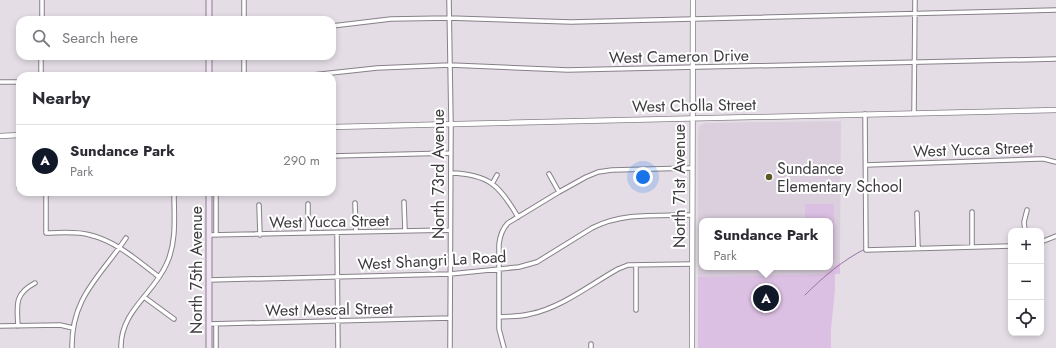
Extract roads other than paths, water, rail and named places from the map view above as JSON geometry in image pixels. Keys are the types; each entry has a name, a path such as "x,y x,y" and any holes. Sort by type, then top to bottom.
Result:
{"main road":[{"path":"209,0 209,16"},
{"path":"209,60 209,72"},
{"name":"North 75th Avenue","path":"209,196 209,348"}],"street":[{"path":"42,0 42,16"},
{"path":"244,0 244,16"},
{"name":"North 73rd Avenue","path":"449,0 451,124 450,348"},
{"name":"North 71st Avenue","path":"692,348 691,216 693,0"},
{"path":"914,113 915,0"},
{"path":"336,26 392,19 449,18 571,22 1056,10"},
{"name":"West Cameron Drive","path":"336,72 377,68 450,65 568,70 1056,59"},
{"path":"41,60 41,72"},
{"path":"244,60 244,72"},
{"path":"0,82 16,82"},
{"name":"West Cholla Street","path":"336,127 692,117 1056,110"},
{"path":"866,114 866,250 1008,246"},
{"path":"0,136 16,135"},
{"path":"336,156 451,153"},
{"name":"West Yucca Street","path":"866,164 1038,160 1056,162"},
{"path":"504,348 499,329 499,244 501,234 505,227 518,217 559,192 598,172 612,170 692,168"},
{"path":"451,173 473,175 492,184 508,199 518,217"},
{"path":"549,174 559,192"},
{"path":"492,184 497,175"},
{"path":"46,196 46,234 89,234 120,248 159,277"},
{"path":"121,348 120,340 131,312 159,277 172,250 174,196"},
{"name":"North 75th Avenue","path":"216,196 216,235"},
{"path":"404,202 405,231"},
{"path":"355,203 356,232"},
{"path":"308,204 308,233"},
{"path":"259,205 260,235"},
{"path":"1025,228 1024,222 1027,210"},
{"path":"972,212 972,247"},
{"path":"917,213 918,248"},
{"name":"West Shangri La Road","path":"209,280 450,274 499,270 531,264 592,228 613,219 631,216 691,216"},
{"name":"West Yucca Street","path":"209,235 450,230"},
{"path":"337,233 338,348"},
{"path":"1044,241 1056,236"},
{"path":"72,348 73,328 78,309 87,291 126,238"},
{"path":"499,317 524,316 544,310 560,303 618,269 628,265 692,264"},
{"path":"636,265 636,310"},
{"path":"18,326 17,307 20,296 24,290 35,284"},
{"path":"144,297 174,319"},
{"name":"West Mescal Street","path":"209,324 450,318"},
{"name":"North 75th Avenue","path":"216,324 216,348"},
{"path":"0,326 60,325 73,328"}],"waterway":[{"path":"833,270 849,258 865,249"},
{"path":"805,295 833,270"}],"place":[{"name":"Sundance Elementary School","path":"769,177"},
{"name":"Sundance Park","path":"766,298"}]}
